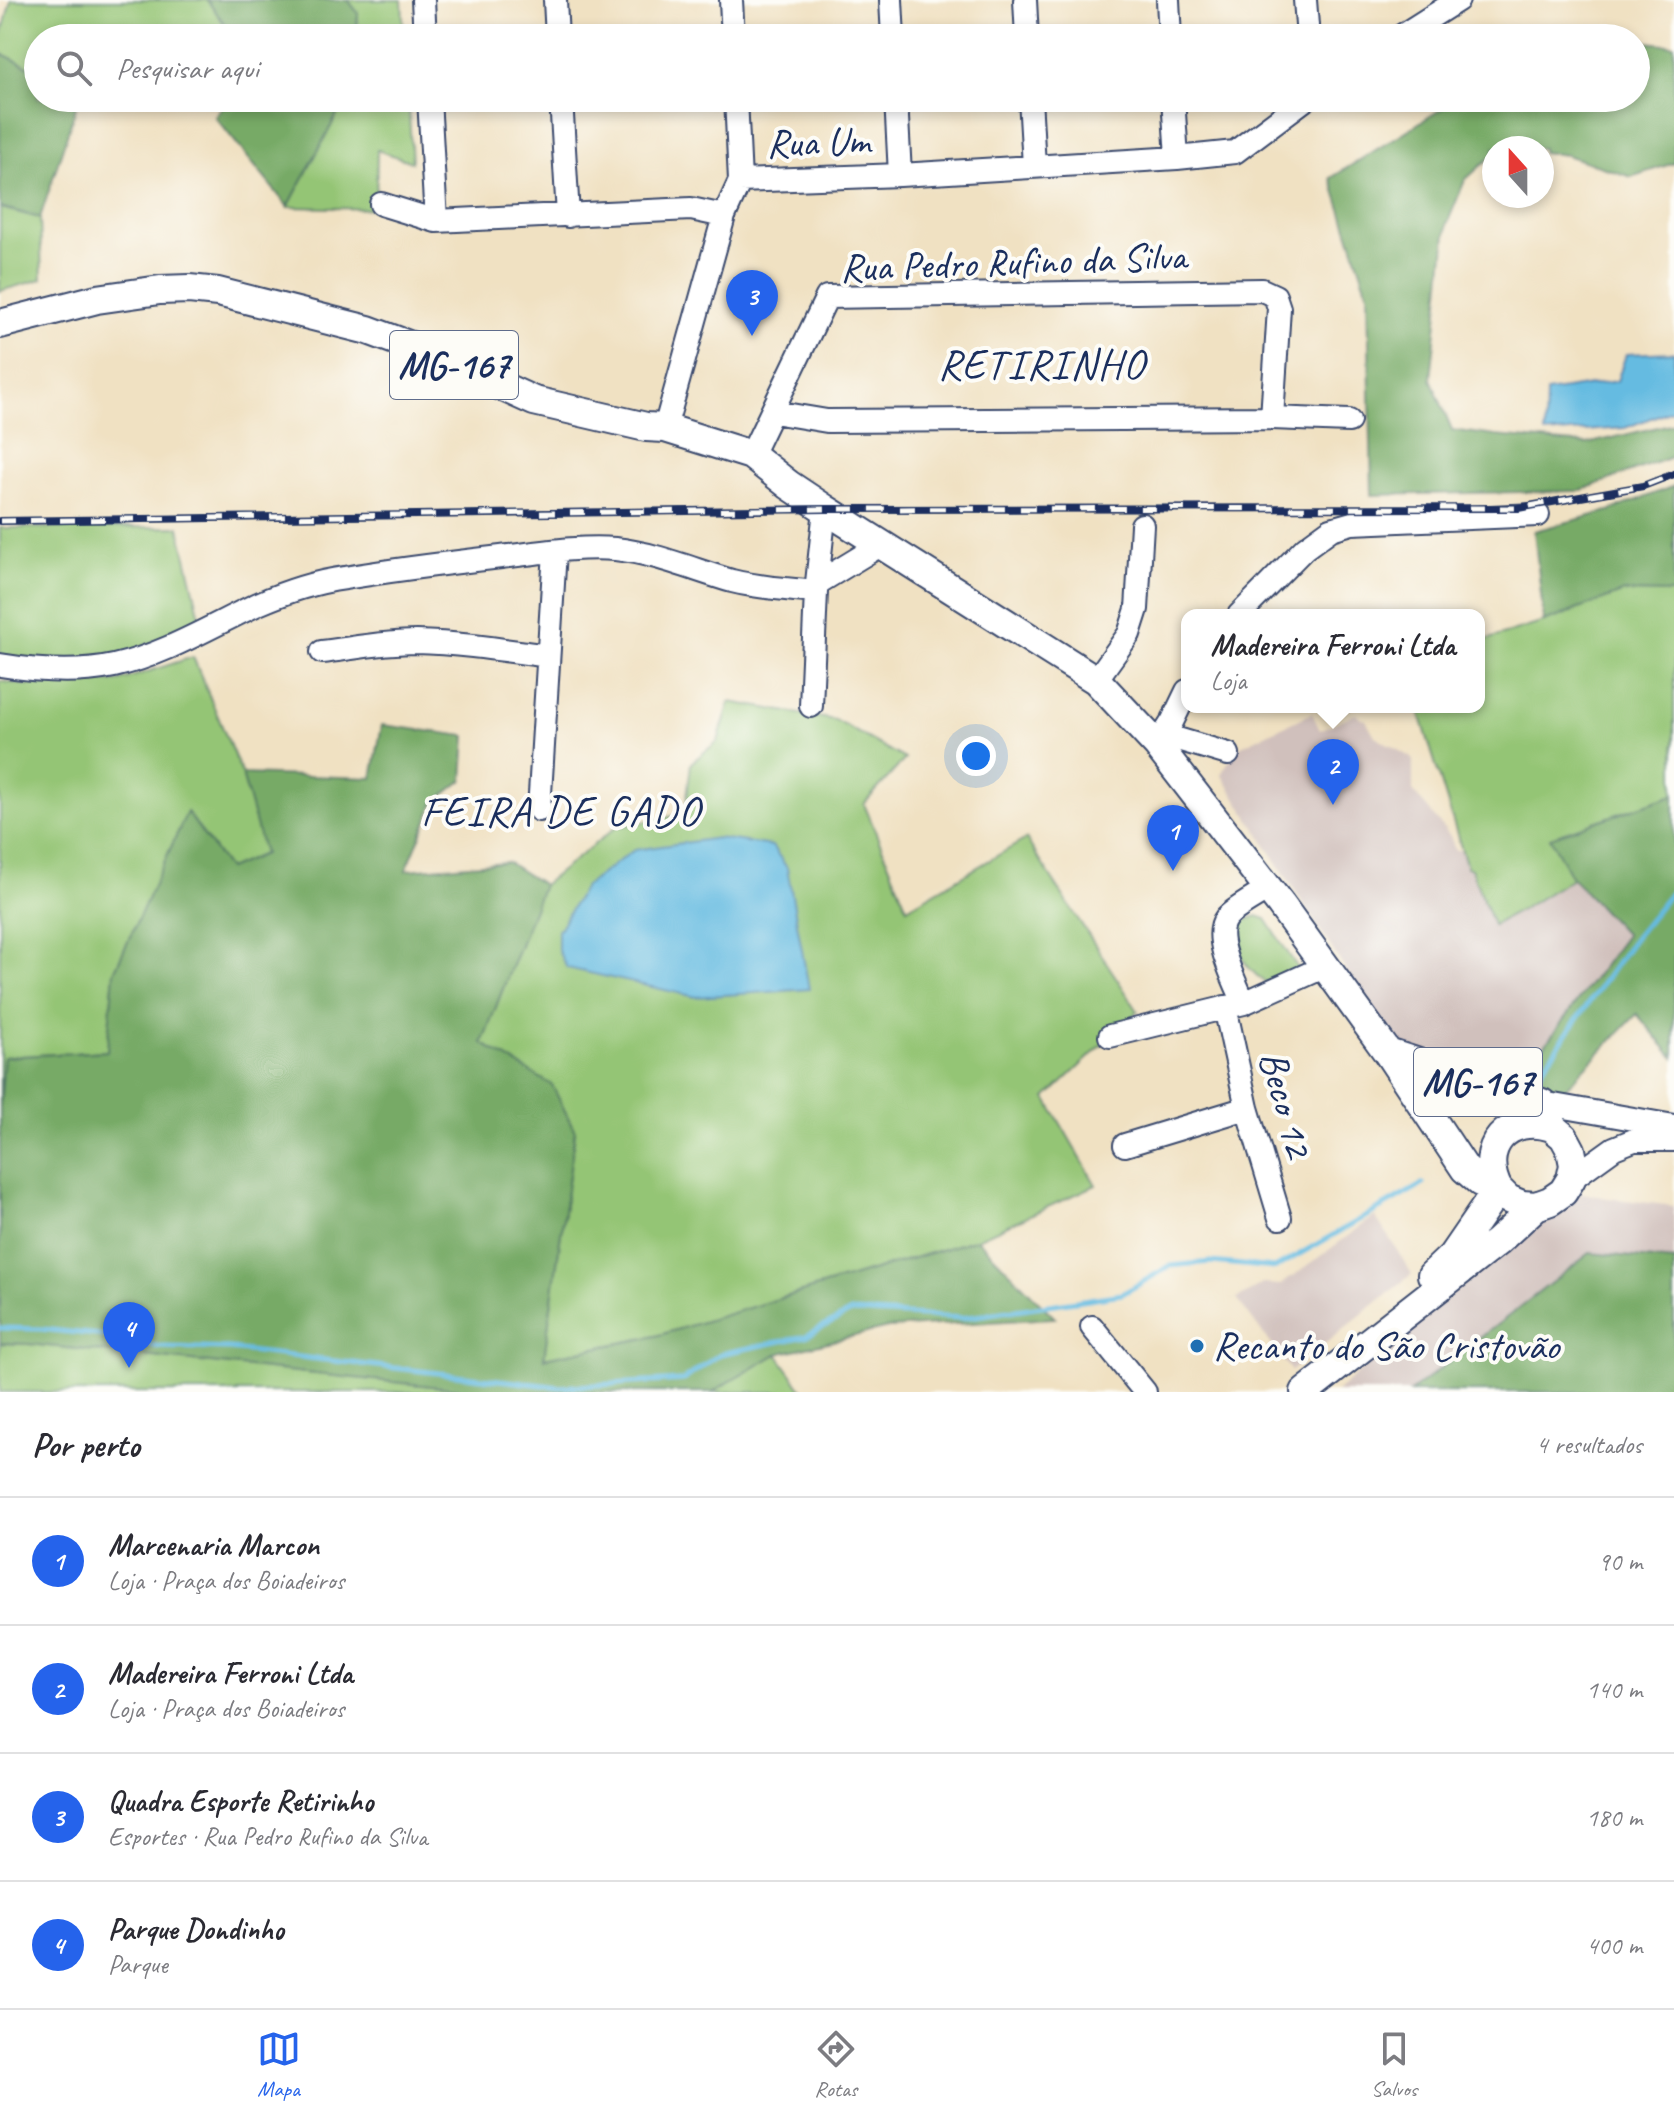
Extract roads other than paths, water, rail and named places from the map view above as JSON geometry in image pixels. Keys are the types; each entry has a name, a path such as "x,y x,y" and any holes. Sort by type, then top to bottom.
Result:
{"main road":[{"name":"MG-167","path":"0,324 97,299 160,290 218,292 368,330 419,349 534,401 646,427 665,428 751,455 825,509 1096,680 1161,740 1388,1053 1465,1169 1474,1225"},
{"name":"MG-167","path":"1388,1053 1547,1115 1571,1150 1574,1165 1571,1179"},
{"name":"MG-167","path":"1498,1189 1490,1162 1493,1148 1511,1128 1525,1123 1539,1123 1547,1115"},
{"path":"1465,1169 1480,1182 1498,1189 1508,1199 1522,1205 1536,1206"},
{"path":"1305,1392 1497,1242 1536,1206 1563,1192 1571,1179"},
{"path":"1346,1360 1452,1256 1498,1189"}],"street":[{"path":"423,0 424,24"},
{"path":"555,0 556,24"},
{"path":"731,0 732,24"},
{"path":"891,0 892,24"},
{"path":"1025,0 1026,24"},
{"path":"1168,0 1169,24"},
{"path":"1305,0 1307,24"},
{"path":"1418,24 1448,3"},
{"path":"430,112 436,221"},
{"path":"562,112 568,216"},
{"path":"665,428 724,216 740,181 737,112"},
{"path":"897,112 900,175"},
{"path":"1031,112 1034,166"},
{"path":"1174,112 1177,158"},
{"name":"Rua Um","path":"740,181 900,175 1235,152 1288,112"},
{"path":"381,204 436,221 691,209 724,216"},
{"name":"Rua Pedro Rufino da Silva","path":"751,455 827,297 1262,290 1275,296 1279,308 1272,418"},
{"path":"773,412 827,421 1272,418 1349,421"},
{"path":"811,706 817,587 825,509"},
{"path":"1246,609 1305,548 1331,529 1352,523 1538,515"},
{"path":"1096,680 1129,634 1137,609 1142,525"},
{"path":"0,665 68,671 113,666 152,654 260,603 320,582 436,565 555,551 615,549 762,587 817,587 882,544"},
{"path":"539,810 555,551"},
{"path":"322,652 414,642 548,656"},
{"path":"1181,702 1161,740 1228,754"},
{"name":"Beco 12","path":"1268,889 1226,918 1221,929 1221,944 1234,1005 1247,1108 1280,1218"},
{"path":"1110,1036 1234,1005 1326,966"},
{"path":"1125,1145 1247,1108"},
{"name":"MG-167","path":"1547,1115 1562,1120 1586,1111 1674,1126"},
{"path":"1571,1179 1614,1148 1634,1140 1674,1140"},
{"path":"1092,1327 1145,1392"}],"water":[{"path":"1674,352 1674,409 1625,428 1545,434 1546,392 1617,381 1626,354"},
{"path":"718,838 772,846 787,868 809,989 696,997 567,968 558,951 558,931 584,887 634,850"}],"waterway":[{"path":"1535,1079 1632,941 1674,889"},
{"path":"0,1328 41,1329 107,1336 159,1347 230,1349 560,1387 683,1380 720,1354 806,1336 851,1312 962,1318 1122,1294 1170,1266 1211,1262 1275,1268 1423,1184"}],"railway":[{"path":"0,521 825,509 1518,508 1643,486 1674,474"}],"place":[{"name":"Quadra Esporte Retirinho","path":"752,336"},
{"name":"Madereira Ferroni Ltda","path":"1333,805"},
{"name":"Marcenaria Marcon","path":"1173,871"},
{"name":"Recanto do São Cristovão","path":"1197,1346"},
{"name":"Parque Dondinho","path":"129,1368"}],"district":[{"name":"RETIRINHO","path":"1042,364"},
{"name":"FEIRA DE GADO","path":"561,811"}]}
